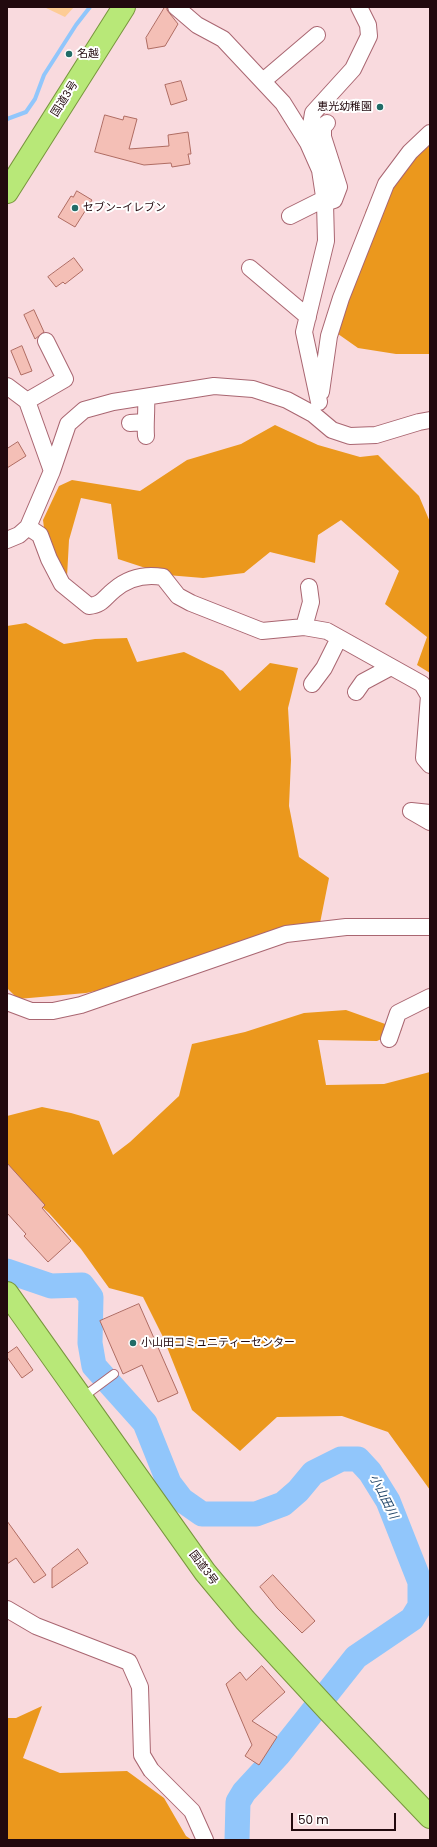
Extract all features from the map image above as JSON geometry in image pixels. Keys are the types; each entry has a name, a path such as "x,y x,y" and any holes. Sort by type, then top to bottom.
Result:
{"highway":[{"name":"国道3号","path":"7,192 124,7"},
{"name":"国道3号","path":"7,1293 205,1572 245,1620 328,1710 430,1816"}],"street":[{"path":"176,7 197,25 223,39 283,103 308,143 320,170 324,201 326,241 304,332 316,408 332,430 350,436 376,435 430,420"},
{"path":"308,143 312,113 353,69 369,36 368,25 359,7"},
{"path":"263,81 317,35"},
{"path":"290,216 324,201 334,200 339,187 323,137 322,127 327,123"},
{"path":"316,408 329,336 341,298 372,216 386,184 410,152 430,135"},
{"path":"250,268 308,317"},
{"path":"27,401 65,379 46,341"},
{"path":"7,386 27,401 52,471"},
{"path":"7,540 19,535 28,527 52,471 68,424 84,410 113,402 214,386 253,389 316,408"},
{"path":"140,427 148,412 146,397"},
{"path":"28,527 40,535 49,560 62,584 89,606 98,605 114,589 131,580 149,575 163,577 178,596 191,603 262,631 304,627 327,631 422,684 429,696 424,758 430,765"},
{"path":"304,627 311,602 309,587"},
{"path":"312,684 324,668 339,638"},
{"path":"356,692 363,682 391,667"},
{"path":"430,813 411,812 430,822"},
{"path":"7,1002 31,1011 53,1011 81,1004 286,934 346,928 430,927"},
{"path":"389,1039 398,1013 430,997"},
{"path":"7,1609 36,1626 129,1662 140,1687 142,1755 151,1770 192,1811 205,1840"}],"lane":[{"path":"81,1399 114,1374"}],"shaded area":[{"path":"44,7 74,7 65,17"},
{"path":"430,143 430,354 396,354 358,348 331,329 336,287 355,261 366,210 393,170"},
{"path":"275,425 318,445 360,457 378,455 419,496 430,522 430,673 417,665 427,637 385,604 399,571 341,520 318,535 315,563 270,552 244,573 203,578 167,575 118,559 111,504 81,498 69,540 67,577 46,544 43,520 59,486 72,480 140,491 187,460 241,444"},
{"path":"26,623 64,644 95,639 127,638 137,662 184,652 223,671 240,691 270,663 298,668 288,708 291,760 289,806 299,857 329,878 318,933 133,983 86,993 18,999 7,988 7,626"},
{"path":"346,1010 402,1030 377,1041 318,1040 326,1085 384,1084 430,1072 430,1490 388,1432 342,1416 277,1417 240,1451 192,1410 163,1337 143,1297 109,1288 81,1249 49,1213 7,1176 7,1116 42,1107 99,1121 113,1155 130,1142 179,1096 192,1044 245,1032 304,1013"},
{"path":"42,1706 23,1758 60,1773 127,1771 164,1798 186,1836 192,1840 7,1840 7,1718 16,1718"}],"building":[{"path":"165,7 167,7 167,10 178,24 165,46 148,49 146,38"},
{"path":"181,81 187,100 171,105 165,85"},
{"path":"105,115 123,120 124,116 137,119 129,149 169,146 168,135 188,132 191,154 188,154 190,164 172,167 171,163 144,165 95,152"},
{"name":"セブン-イレブン","path":"77,191 92,200 75,227 58,217 71,196 73,197"},
{"path":"74,258 83,270 65,284 63,282 56,287 48,277"},
{"path":"34,310 44,332 35,339 24,315"},
{"path":"22,346 32,371 21,375 11,351"},
{"path":"18,442 26,456 7,468 7,449"},
{"path":"7,1163 45,1205 42,1208 71,1241 48,1262 24,1236 26,1234 7,1213"},
{"name":"小山田コミュニティーセンター","path":"139,1304 178,1393 158,1402 142,1365 123,1374 100,1321"},
{"path":"17,1347 33,1370 22,1378 7,1357 7,1354"},
{"path":"7,1521 46,1575 34,1583 16,1558 7,1564"},
{"path":"78,1549 88,1563 52,1588 52,1569"},
{"path":"273,1575 315,1621 302,1633 277,1608 260,1587"},
{"path":"262,1666 285,1692 252,1721 277,1737 259,1765 245,1756 252,1745 226,1684 240,1672 246,1680"}],"waterway":[{"path":"7,119 26,112 35,99 44,75 76,25 90,7"},
{"name":"小山田川","path":"7,1271 51,1286 82,1285 91,1297 90,1343 94,1366 145,1423 169,1483 182,1500 202,1514 256,1514 283,1504 298,1491 313,1473 341,1459 358,1459 370,1472 388,1501 420,1582 420,1606 412,1619 356,1657 279,1754 244,1792 238,1802 237,1840"}],"place":[{"name":"名越","path":"69,54"},
{"name":"恵光幼稚園","path":"380,107"},
{"name":"セブン-イレブン","path":"75,208"},
{"name":"小山田コミュニティーセンター","path":"133,1343"}]}
